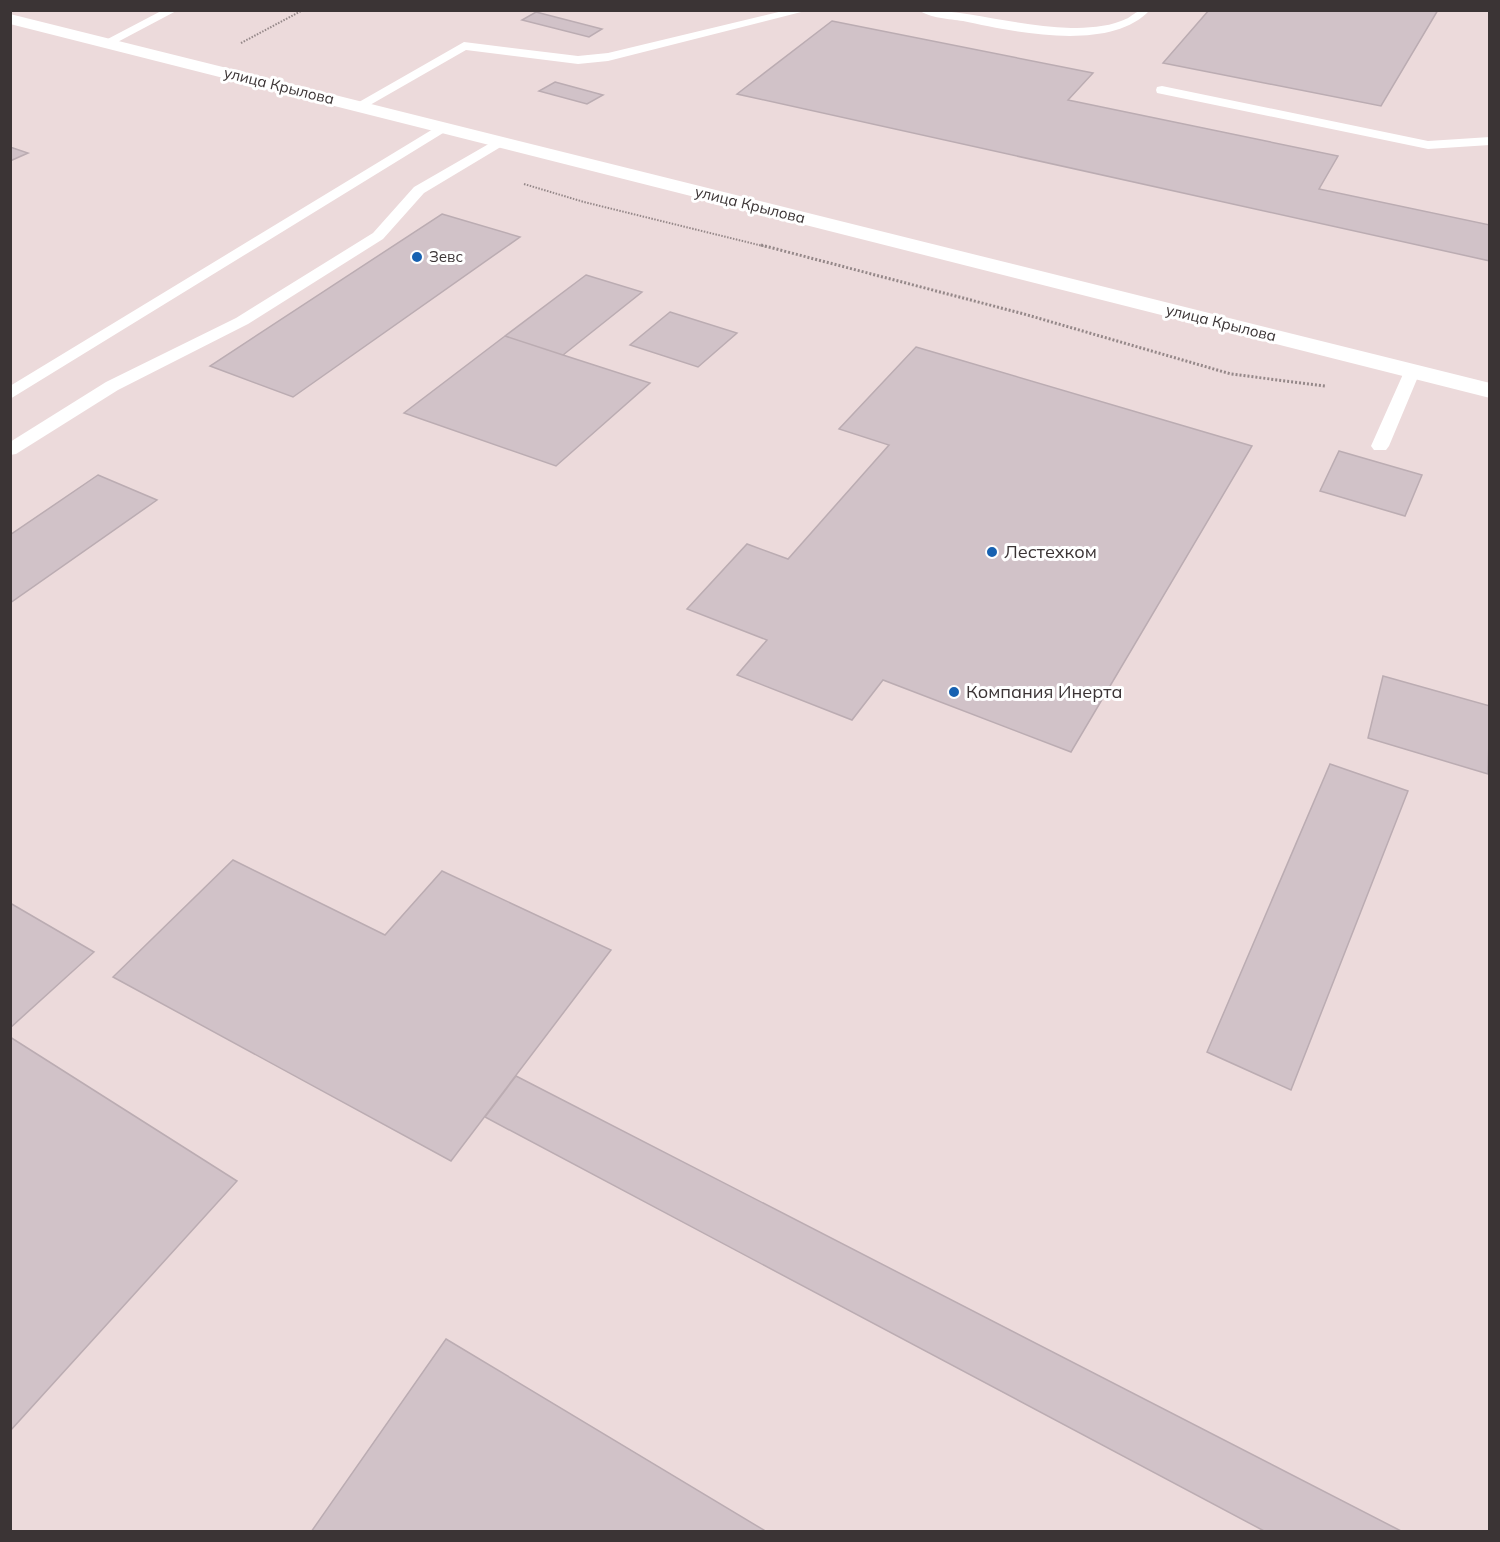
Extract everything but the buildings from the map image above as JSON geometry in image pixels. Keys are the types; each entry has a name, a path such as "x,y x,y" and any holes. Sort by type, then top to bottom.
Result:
{"street":[{"name":"улица Крылова","path":"10,19 1490,391"}],"lane":[{"path":"106,43 173,10"},
{"path":"358,106 464,46 578,60 608,57 804,10"},
{"path":"924,10 1052,32 1086,32 1121,25 1141,15 1145,10"},
{"path":"1162,90 1428,145 1490,141"},
{"path":"10,393 443,127"},
{"path":"10,450 112,386 242,321 378,236 419,190 499,142"},
{"path":"1380,446 1412,372"}],"path":[{"path":"198,66 303,10"}],"place":[{"name":"Зевс","path":"417,257"},
{"name":"Лестехком","path":"992,552"},
{"name":"Компания Инерта","path":"954,692"}]}
